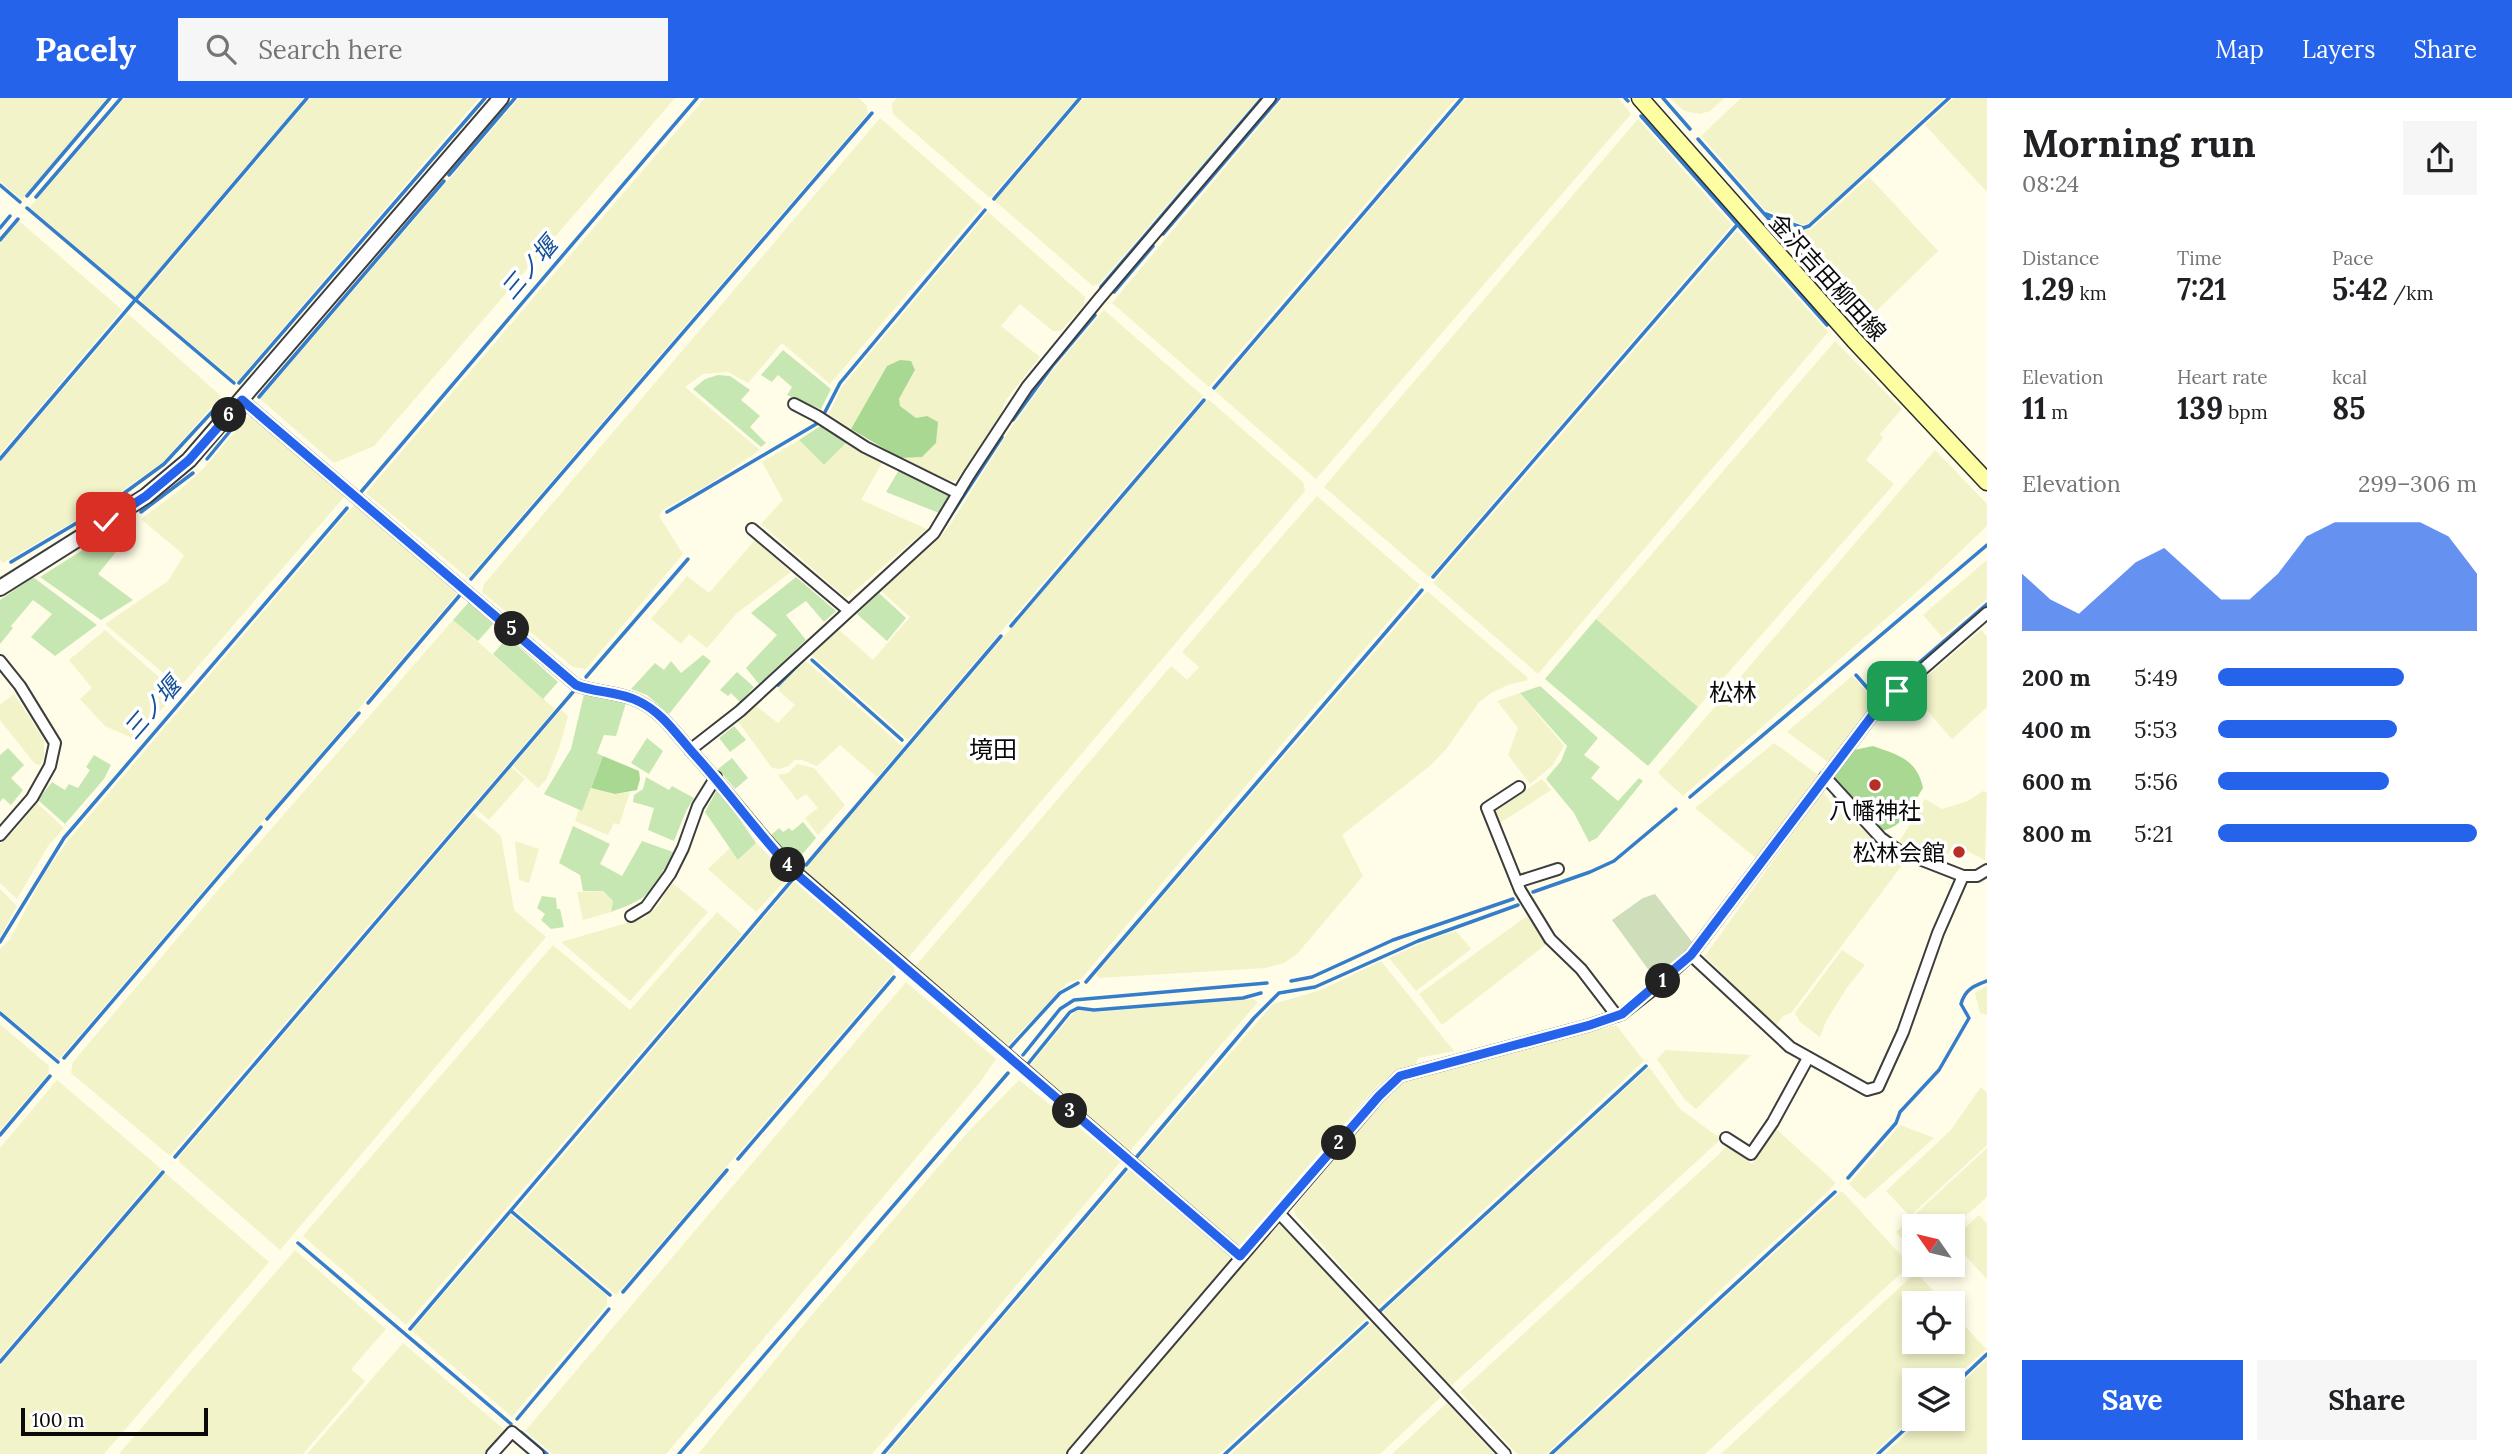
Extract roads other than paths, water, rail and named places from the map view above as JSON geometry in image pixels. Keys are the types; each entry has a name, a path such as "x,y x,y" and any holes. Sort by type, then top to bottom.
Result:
{"main road":[{"name":"金沢吉田柳田線","path":"1640,98 1854,340 1987,481"}],"street":[{"path":"0,588 146,496 189,460 501,98"},
{"path":"690,750 740,711 933,533 1027,387 1270,98"},
{"path":"242,400 576,685 618,693 641,702 677,732 745,811 764,840 794,872 1240,1256"},
{"path":"794,404 896,464 958,493"},
{"path":"752,529 848,610"},
{"path":"1073,1454 1240,1256 1379,1096 1400,1076 1617,1016 1650,992 1691,955 1878,708 1987,613"},
{"path":"0,661 20,686 55,743 50,766 32,798 0,835"},
{"path":"631,916 646,908 670,874 683,848 698,806 716,777"},
{"path":"1825,777 1881,838 1899,851 1963,876 1977,876 1987,870"},
{"path":"1519,787 1487,808 1517,883 1550,939 1581,969 1617,1016"},
{"path":"1517,883 1558,869"},
{"path":"1691,955 1770,1031 1808,1058 1867,1090 1878,1087 1903,1032 1938,933 1963,876"},
{"path":"1726,1138 1751,1154 1773,1122 1808,1058"},
{"path":"1279,1213 1505,1454"},
{"path":"492,1454 512,1432 538,1454"}],"waterway":[{"path":"27,196 110,98"},
{"path":"36,197 121,98"},
{"path":"0,459 307,98"},
{"path":"239,383 485,98"},
{"path":"449,175 515,98"},
{"name":"三ノ堰","path":"361,492 697,98"},
{"path":"994,199 1080,98"},
{"path":"1101,287 1262,98"},
{"path":"1163,234 1279,98"},
{"path":"1214,388 1462,98"},
{"path":"1625,98 1628,101"},
{"path":"1663,98 1690,129"},
{"path":"1766,214 1803,228 1809,226 1949,98"},
{"path":"471,579 872,113"},
{"path":"1641,116 1827,325"},
{"path":"1698,139 1861,323"},
{"path":"259,397 444,181"},
{"path":"0,185 20,202"},
{"path":"27,208 234,383"},
{"path":"825,412 840,383 985,210"},
{"path":"0,228 10,216"},
{"path":"0,240 18,219"},
{"path":"1433,577 1737,225"},
{"path":"1114,292 1153,246"},
{"path":"1013,420 1053,365 1095,315"},
{"path":"11,562 112,502 164,464 223,400"},
{"path":"1011,626 1204,400"},
{"path":"207,459 245,413"},
{"path":"667,512 818,423"},
{"path":"940,532 1002,437"},
{"path":"141,512 193,473"},
{"name":"三ノ堰","path":"0,942 64,838 347,508"},
{"path":"1690,797 1987,545"},
{"path":"586,677 688,559"},
{"path":"1086,982 1422,590"},
{"path":"368,703 460,595"},
{"path":"1856,675 1877,699 1987,604"},
{"path":"806,865 1001,636"},
{"path":"778,685 805,658"},
{"path":"812,660 902,740"},
{"path":"175,1157 573,692"},
{"path":"267,819 359,713"},
{"path":"1533,892 1614,861 1676,809"},
{"path":"64,1058 261,827"},
{"path":"410,1329 793,879"},
{"path":"1291,981 1312,977 1393,940 1513,899"},
{"path":"1135,1159 1254,1018 1279,993 1315,987 1418,941 1518,905"},
{"path":"738,1159 894,977"},
{"path":"1848,1178 1896,1123 1900,1112 1939,1070 1969,1018 1961,1004 1965,995 1987,981"},
{"path":"1008,1050 1060,993 1078,983"},
{"path":"1023,1055 1060,1009 1074,1000 1267,983"},
{"path":"1027,1065 1070,1012 1078,1008 1094,1010 1243,998 1261,993"},
{"path":"0,1013 58,1062"},
{"path":"1380,1311 1646,1066"},
{"path":"679,1454 1008,1073"},
{"path":"0,1135 50,1076"},
{"path":"883,1454 1126,1169"},
{"path":"623,1292 727,1170"},
{"path":"0,1362 163,1172"},
{"path":"1551,1454 1835,1192"},
{"path":"511,1211 610,1295"},
{"path":"298,1243 511,1424"},
{"path":"517,1419 609,1309"},
{"path":"1225,1454 1367,1323"},
{"path":"1965,1375 1987,1354"},
{"path":"1878,1454 1903,1431"},
{"path":"521,1432 547,1454"}],"place":[{"name":"八幡神社","path":"1875,785"},
{"name":"松林会館","path":"1959,852"}],"district":[{"name":"松林","path":"1733,692"},
{"name":"境田","path":"993,749"}]}
